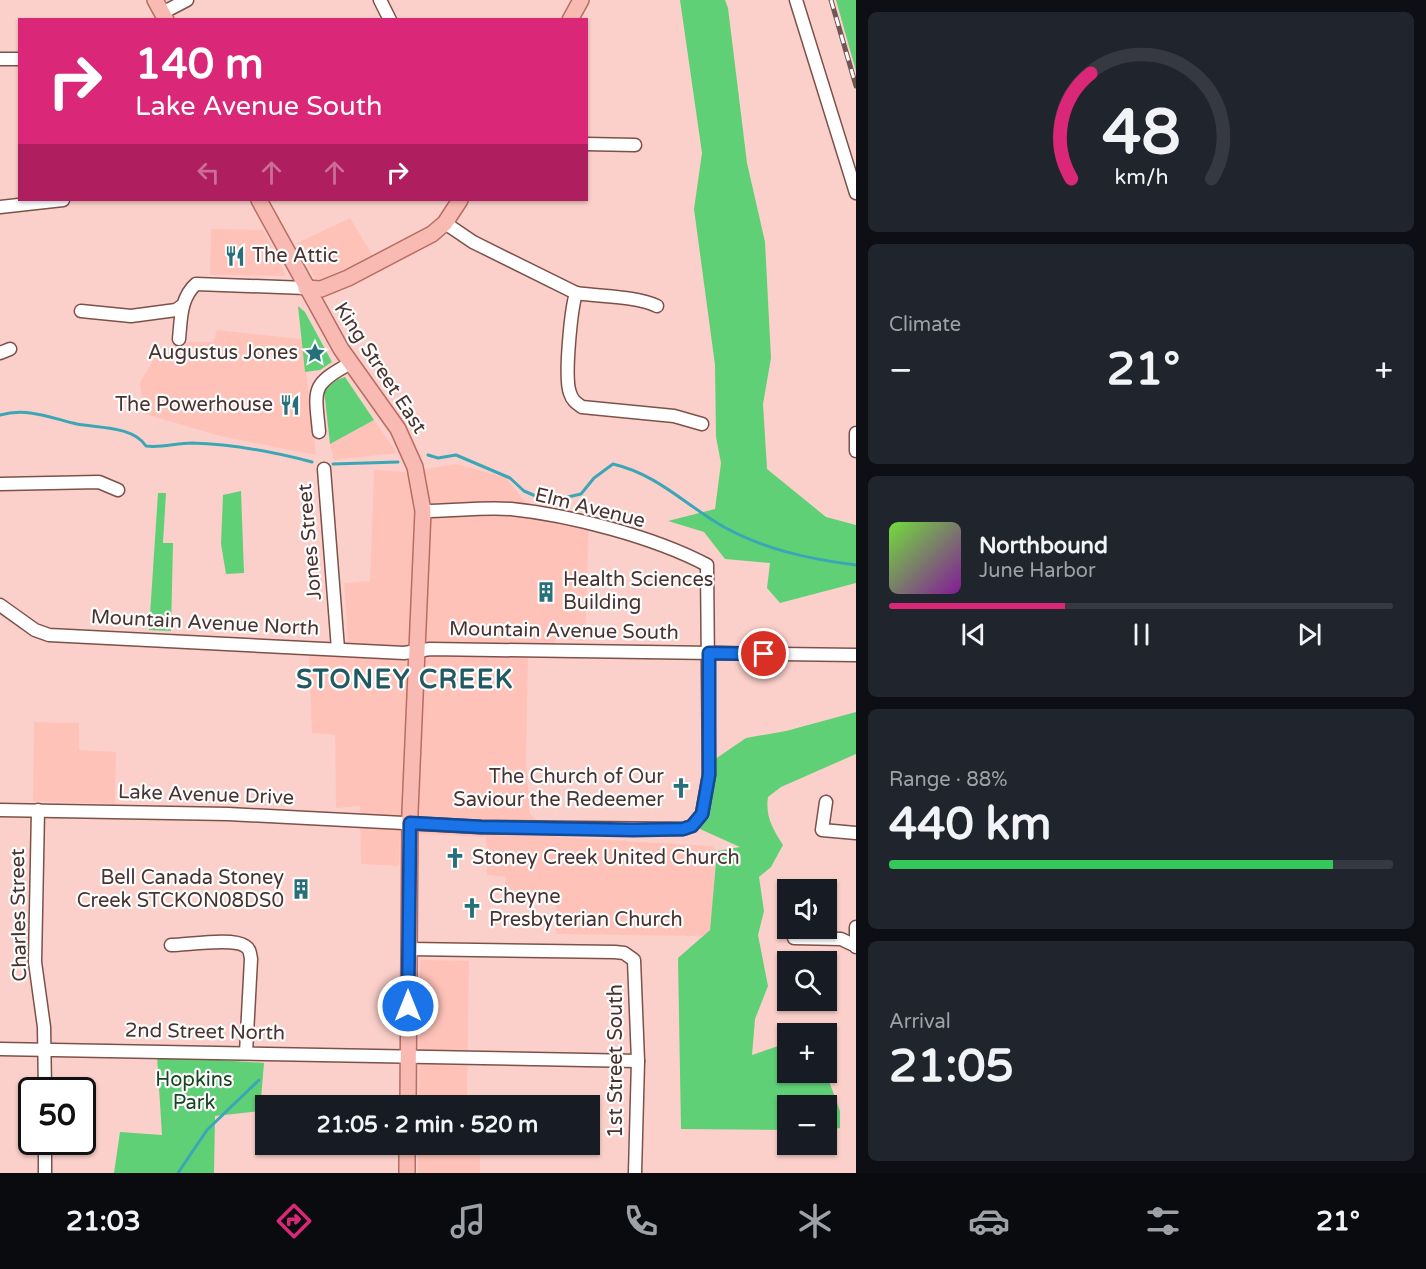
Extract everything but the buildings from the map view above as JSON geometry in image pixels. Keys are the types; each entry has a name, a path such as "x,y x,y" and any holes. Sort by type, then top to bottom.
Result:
{"main road":[{"path":"571,18 581,0"},
{"name":"King Street East","path":"260,201 306,288 351,363 398,429 415,467 423,511 410,823 408,1095"},
{"path":"306,288 321,289 348,278 432,234 445,223 459,201"},
{"path":"407,1155 407,1173"}],"street":[{"path":"161,11 187,0"},
{"path":"380,0 389,18"},
{"path":"796,0 856,193"},
{"path":"0,59 18,59"},
{"path":"588,144 635,145"},
{"path":"0,207 54,201"},
{"path":"445,223 473,242 576,293 617,299 640,298 657,306"},
{"path":"179,339 183,305 190,289 196,284 306,288"},
{"path":"576,293 570,335 569,392 573,401 582,407 674,416 702,424"},
{"path":"81,311 131,316 176,310 183,305"},
{"path":"320,432 316,394 318,386 325,377 351,363"},
{"path":"856,433 856,451"},
{"name":"Jones Street","path":"324,469 338,649"},
{"path":"0,484 99,482 118,490"},
{"name":"Elm Avenue","path":"423,511 508,509 543,513 624,534 707,565 709,653"},
{"name":"Mountain Avenue North","path":"0,605 35,630 49,635 417,653"},
{"name":"Mountain Avenue South","path":"417,653 440,649 856,655"},
{"name":"Lake Avenue Drive","path":"0,810 228,814 481,827 683,829 692,826 702,814 709,775 709,653"},
{"path":"826,802 822,830 856,833"},
{"name":"Charles Street","path":"38,810 35,962 45,1049 45,1077"},
{"path":"837,939 856,947 856,927"},
{"path":"171,945 232,942 249,948 251,959 246,1053"},
{"name":"1st Street South","path":"408,949 624,953 634,960 638,1061 635,1173"},
{"name":"2nd Street North","path":"0,1048 638,1061"},
{"path":"45,1155 45,1173"}],"shaded area":[{"path":"350,218 373,256 326,281 315,278 297,243"},
{"path":"211,229 263,230 286,276 210,275"},
{"path":"217,330 302,339 316,455 220,436 145,414 140,383 153,360 176,342 213,342"},
{"path":"374,420 397,453 334,460 330,444"},
{"path":"456,464 506,478 526,503 589,517 585,641 555,639 554,657 528,656 526,763 530,814 556,837 712,846 717,851 710,930 703,936 556,934 556,892 503,893 506,877 487,875 486,837 400,833 399,866 361,864 360,806 336,808 335,735 312,733 309,656 348,641 344,583 370,581 374,470 408,472"},
{"path":"34,722 79,723 79,750 116,752 115,804 33,801"},
{"path":"420,960 469,961 467,1095 419,1095"},
{"path":"418,1155 480,1155 480,1173 418,1173"}],"green space":[{"path":"680,0 725,0 728,8 747,163 765,242 771,358 763,404 767,469 826,517 856,525 856,583 780,603 767,588 770,563 725,559 704,532 668,521 715,509 721,463 716,437 715,365 694,209 702,153"},
{"path":"836,0 856,0 856,71"},
{"path":"298,306 305,312 332,362 320,370 305,372"},
{"path":"345,377 374,420 330,444 324,390"},
{"path":"241,491 244,573 226,574 221,544 223,495"},
{"path":"158,493 166,493 163,543 173,543 171,631 149,630"},
{"path":"856,712 856,754 781,787 768,797 769,816 783,845 771,867 759,877 764,911 758,935 768,986 755,1019 752,1055 777,1046 777,1083 830,1083 834,1095 777,1095 777,1130 681,1129 678,958 710,930 717,851 740,847 700,829 702,768 746,738 786,731"},
{"name":"Hopkins Park","path":"157,1056 264,1063 261,1095 255,1095 255,1112 215,1116 214,1173 114,1173 120,1132 162,1135"},
{"path":"837,1103 840,1111 840,1128 837,1128"}],"waterway":[{"name":"STONEY CREEK","path":"0,415 29,413 77,424 115,429 133,435 146,446 192,443 222,445 312,462"},
{"name":"STONEY CREEK","path":"428,455 438,458 456,455 510,478 524,491 538,497 559,499 581,494 594,478 613,464 644,475 724,527 756,542 821,560 856,565"},
{"name":"STONEY CREEK","path":"333,464 398,462"},
{"path":"178,1173 207,1130 259,1080"}],"railway":[{"path":"831,0 856,86"}],"place":[{"name":"The Attic","path":"235,256"},
{"name":"Augustus Jones","path":"315,353"},
{"name":"The Powerhouse","path":"290,405"},
{"name":"Health Sciences Building","path":"546,592"},
{"name":"The Church of Our Saviour the Redeemer","path":"681,788"},
{"name":"Stoney Creek United Church","path":"455,858"},
{"name":"Bell Canada Stoney Creek STCKON08DS0","path":"301,889"},
{"name":"Cheyne Presbyterian Church","path":"472,908"}],"district":[{"name":"STONEY CREEK","path":"405,679"}],"route":[{"path":"408,1006 410,823 633,830 683,829 692,826 702,814 709,775 709,653 764,654"}]}
